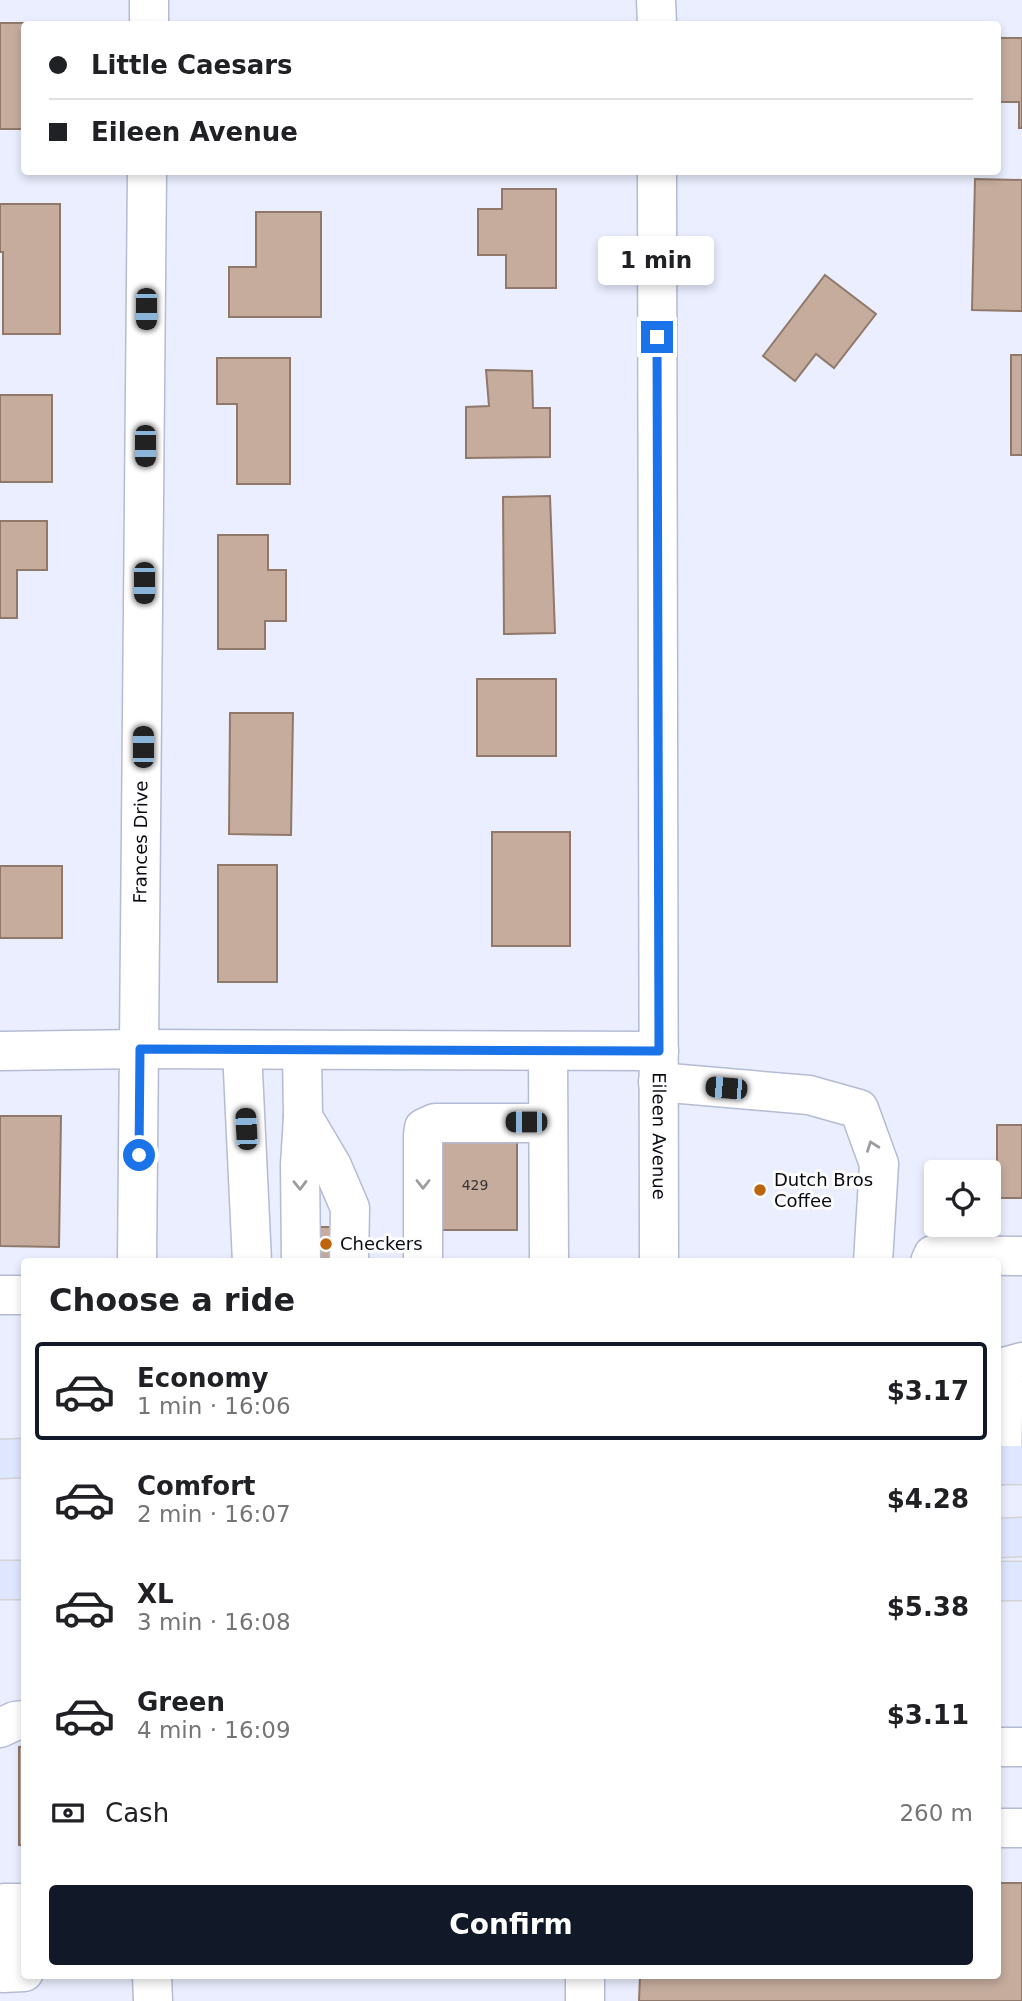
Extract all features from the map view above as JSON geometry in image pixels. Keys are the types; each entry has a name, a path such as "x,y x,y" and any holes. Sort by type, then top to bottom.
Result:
{"main road":[{"path":"0,1459 21,1458"},
{"path":"1001,1538 1022,1537"},
{"path":"0,1580 21,1580"},
{"path":"1001,1581 1022,1581"}],"street":[{"path":"149,0 149,21"},
{"path":"656,0 657,21"},
{"name":"Frances Drive","path":"137,1258 147,175"},
{"name":"Eileen Avenue","path":"657,175 659,1258"},
{"path":"242,1050 252,1258"},
{"path":"301,1258 302,1050"},
{"path":"0,1051 548,1051 658,1067 808,1095 859,1109 879,1164 873,1258"},
{"path":"548,1051 549,1258"},
{"path":"303,1117 332,1166 350,1208 349,1258"},
{"path":"423,1258 424,1128 435,1122 548,1122"},
{"path":"932,1258 933,1255 1022,1256"},
{"path":"0,1295 21,1295"},
{"path":"1007,1465 1008,1363"},
{"path":"0,1728 21,1720"},
{"path":"1001,1746 1022,1747"},
{"path":"1001,1828 1022,1828"},
{"path":"10,1900 3,1973 21,1972"},
{"path":"152,1979 153,2001"},
{"path":"585,1979 585,2001"}],"building":[{"path":"0,23 21,23 21,129 0,129"},
{"path":"1001,38 1022,38 1022,128 1019,128 1019,102 1001,102"},
{"path":"975,179 1022,180 1022,311 972,310"},
{"path":"502,189 556,189 556,288 506,288 506,255 478,255 478,209 502,209"},
{"path":"0,204 60,204 60,334 3,334"},
{"path":"256,212 321,212 321,317 229,317 229,267 256,267"},
{"path":"825,275 876,314 834,368 816,354 795,381 763,356"},
{"path":"1011,355 1022,355 1022,455 1011,455"},
{"path":"217,358 290,358 290,484 237,484 237,404 217,404"},
{"path":"486,370 532,371 533,408 550,408 550,457 466,458 466,407 489,406"},
{"path":"0,395 52,395 52,482 0,482"},
{"path":"550,496 555,633 504,634 503,497"},
{"path":"0,521 47,521 47,570 17,570 17,618 0,618"},
{"path":"218,535 268,535 268,570 286,570 286,621 265,621 265,649 218,649"},
{"path":"477,679 556,679 556,756 477,756"},
{"path":"230,713 293,713 291,835 229,834"},
{"path":"492,832 570,832 570,946 492,946"},
{"path":"218,865 277,865 277,982 218,982"},
{"path":"0,866 62,866 62,938 0,938"},
{"path":"0,1116 61,1116 59,1247 0,1246"},
{"path":"997,1125 1022,1125 1022,1198 1001,1198 1001,1160 997,1160"},
{"path":"434,1139 517,1139 517,1230 434,1230"},
{"name":"Checkers","path":"314,1227 337,1227 337,1258 314,1258"},
{"path":"19,1747 21,1747 21,1845"},
{"path":"1001,1883 1022,1883 1022,2001 639,2001 640,1979 1001,1979"}],"place":[{"name":"Dutch Bros Coffee","path":"760,1190"},
{"name":"Checkers","path":"326,1244"}],"route":[{"path":"139,1155 140,1049 659,1051 657,337"}]}
